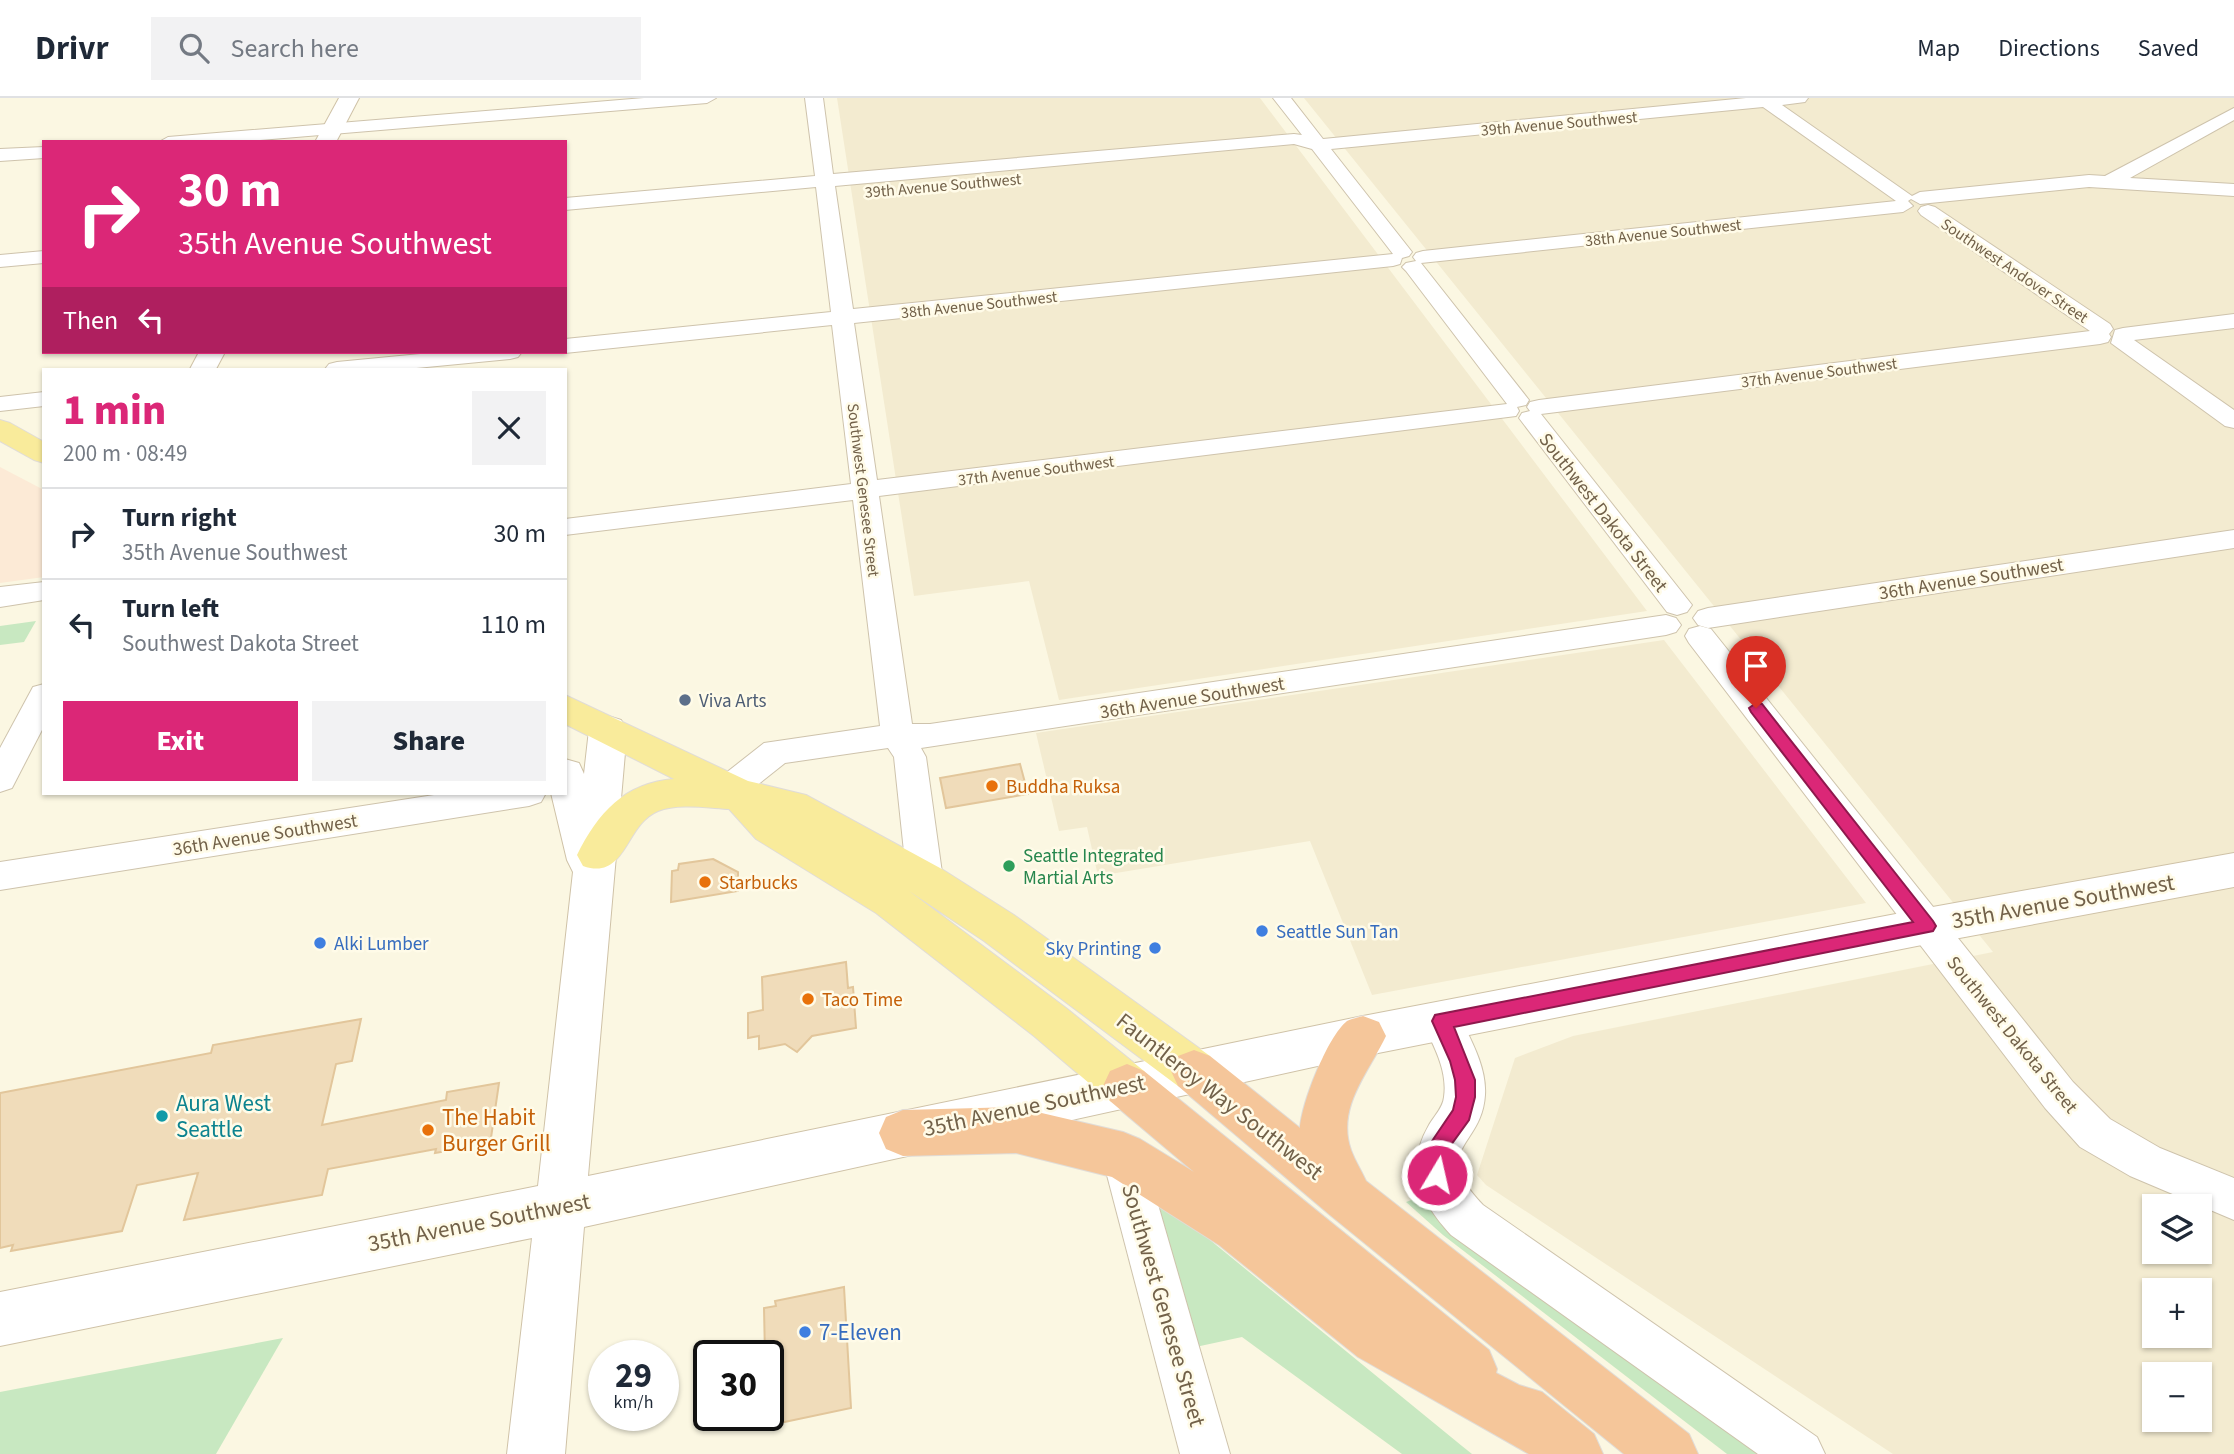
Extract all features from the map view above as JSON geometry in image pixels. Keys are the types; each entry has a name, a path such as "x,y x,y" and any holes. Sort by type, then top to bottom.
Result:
{"highway":[{"path":"1348,1198 1326,1147 1327,1104 1344,1064 1363,1036"},
{"name":"Fauntleroy Way Southwest","path":"1194,1071 1348,1198 1669,1454"},
{"name":"Fauntleroy Way Southwest","path":"1127,1086 1558,1442"},
{"path":"903,1133 1016,1130 1123,1156 1237,1227 1377,1338 1558,1442"}],"main road":[{"path":"329,135 349,98"},
{"path":"0,429 42,453"},
{"name":"Fauntleroy Way Southwest","path":"567,709 734,791 792,806 925,880 999,928 1194,1071"},
{"path":"536,1454 595,872 576,785 608,730"},
{"path":"595,872 635,807 652,798 674,794 734,791"},
{"name":"Fauntleroy Way Southwest","path":"734,791 770,828 891,901 1050,1022 1127,1086"},
{"name":"35th Avenue Southwest","path":"0,1319 560,1207 1363,1036 1927,926 2234,870"}],"street":[{"path":"213,140 329,135 706,98"},
{"name":"Southwest Genesee Street","path":"814,98 863,491 897,734 910,757 925,880"},
{"name":"Southwest Dakota Street","path":"1282,98 1523,409 1671,615"},
{"name":"39th Avenue Southwest","path":"567,204 1304,153 1318,145 1800,98"},
{"name":"Southwest Andover Street","path":"1766,100 2234,421"},
{"path":"2110,181 2234,113"},
{"path":"0,155 42,152"},
{"path":"1917,205 2110,181 2234,190"},
{"name":"39th Avenue Southwest","path":"567,219 826,188"},
{"path":"1917,205 2085,195 2234,203"},
{"name":"38th Avenue Southwest","path":"567,346 1917,205"},
{"path":"0,261 42,257"},
{"name":"37th Avenue Southwest","path":"567,527 2234,321"},
{"path":"347,368 490,354"},
{"path":"0,404 42,399"},
{"name":"36th Avenue Southwest","path":"1704,627 2234,539"},
{"path":"0,597 42,592"},
{"path":"1671,615 1695,608 1704,627"},
{"name":"36th Avenue Southwest","path":"734,791 776,752 897,734 930,736 1671,615"},
{"name":"Southwest Dakota Street","path":"1704,627 1927,926 2059,1096 2095,1133 2145,1161 2234,1199"},
{"path":"0,779 42,699"},
{"name":"36th Avenue Southwest","path":"0,876 516,795"},
{"path":"1442,1021 1465,1080 1466,1097 1462,1113 1442,1141 1437,1160 1440,1183 1454,1207 1467,1220 1800,1454"},
{"name":"Southwest Genesee Street","path":"1123,1156 1200,1434"}],"shaded area":[{"path":"837,98 1260,98 1647,611 1059,700 1029,581 914,596"},
{"path":"1304,98 2234,98 2234,1454 1893,1454 1486,1185 1477,1175 1515,1058 1573,1036 1993,952"},
{"path":"0,467 42,489 42,577 0,583"},
{"path":"1664,640 1866,903 1372,995 1310,841 1098,876 1087,827 1059,831 1036,733"}],"green space":[{"path":"36,621 24,642 0,645 0,626"},
{"path":"1155,1195 1472,1454 1402,1454 1242,1337 1191,1348"},
{"path":"1417,1198 1760,1454 1727,1454 1443,1235 1406,1202"},
{"path":"283,1338 216,1454 0,1454 0,1392"}],"building":[{"name":"Buddha Ruksa","path":"1020,764 1028,794 946,808 940,778"},
{"name":"Starbucks","path":"713,859 738,872 738,891 671,902 672,871 678,870 679,864"},
{"name":"Taco Time","path":"846,962 848,988 853,987 856,1028 812,1036 797,1052 785,1044 759,1049 759,1036 748,1038 748,1013 763,1010 762,977"},
{"name":"Aura West Seattle","path":"361,1019 352,1061 336,1064 322,1125 446,1100 447,1092 499,1083 491,1138 459,1144 459,1149 435,1153 436,1149 328,1169 322,1195 184,1220 198,1173 137,1185 122,1231 11,1251 13,1245 0,1248 0,1093 211,1053 213,1045"},
{"name":"7-Eleven","path":"844,1287 851,1408 784,1422 784,1340 765,1340 764,1308 776,1306 775,1301"}],"place":[{"name":"Viva Arts","path":"685,700"},
{"name":"Buddha Ruksa","path":"992,786"},
{"name":"Seattle Integrated Martial Arts","path":"1009,866"},
{"name":"Starbucks","path":"705,882"},
{"name":"Seattle Sun Tan","path":"1262,931"},
{"name":"Alki Lumber","path":"320,943"},
{"name":"Sky Printing","path":"1155,948"},
{"name":"Taco Time","path":"808,999"},
{"name":"Aura West Seattle","path":"162,1116"},
{"name":"The Habit Burger Grill","path":"428,1130"},
{"name":"7-Eleven","path":"805,1332"}],"route":[{"path":"1437,1175 1437,1160 1442,1141 1462,1113 1466,1097 1465,1080 1442,1021 1927,926 1756,708"}]}
